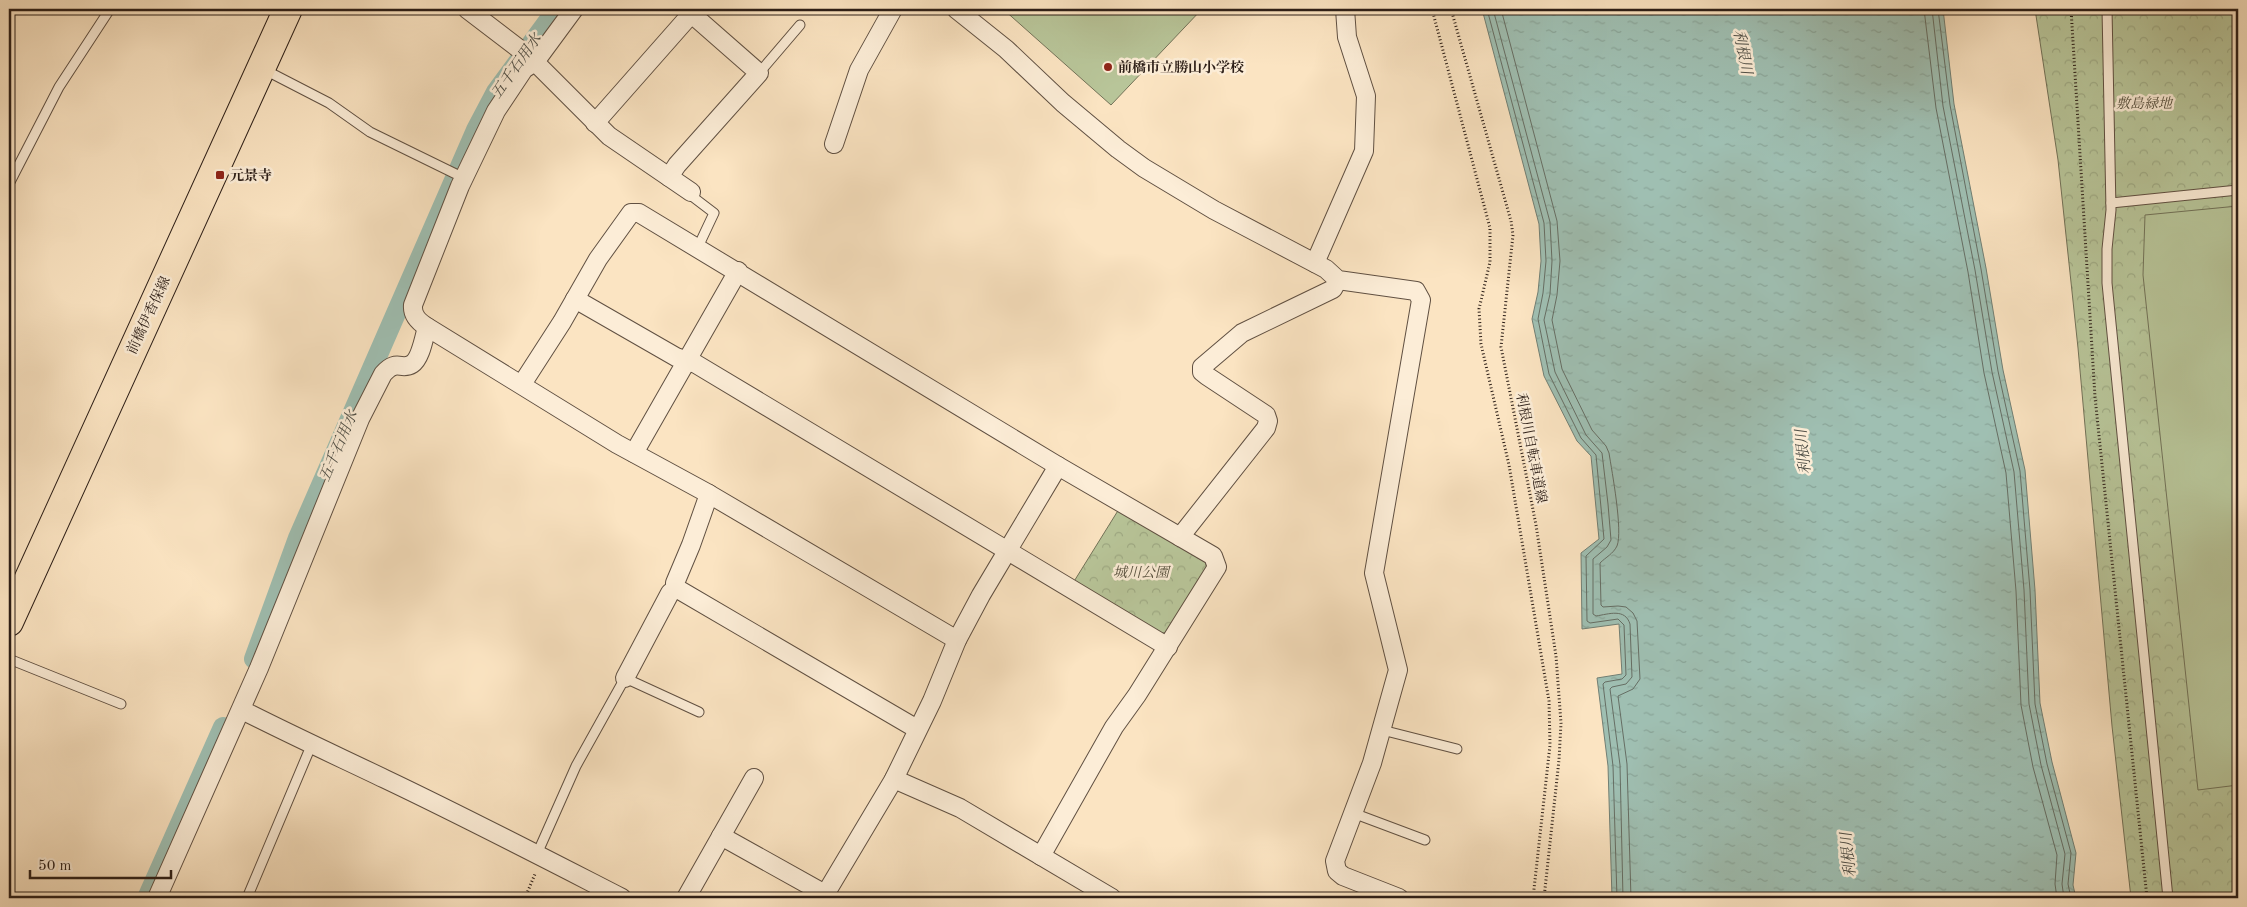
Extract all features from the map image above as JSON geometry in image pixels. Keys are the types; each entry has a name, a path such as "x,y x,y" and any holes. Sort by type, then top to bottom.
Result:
{"main road":[{"name":"前橋伊香保線","path":"9,622 288,9"}],"street":[{"path":"467,9 534,62 595,123 620,145 691,192"},
{"path":"574,9 534,62 524,69 496,111 464,178 412,312 427,327 634,453 708,494 957,640"},
{"path":"834,144 859,70 893,9"},
{"path":"956,9 1006,49 1063,103 1118,149 1198,201 1326,268 1338,280 1416,291 1420,294 1421,300 1374,573 1398,663 1398,670 1382,730 1335,861 1337,871 1343,876 1395,898"},
{"path":"1315,263 1364,151 1366,96 1346,37 1345,9"},
{"path":"595,123 689,11 759,73 677,165 669,177"},
{"path":"522,384 598,259 631,213 639,213 738,271 1058,466 1213,556 1218,567 1138,695 1114,727 1041,856"},
{"path":"634,453 738,271"},
{"path":"1180,537 1239,464 1266,428 1268,421 1266,415 1202,372 1202,367 1242,333 1333,289 1338,280"},
{"path":"575,299 676,358 686,360 1168,647"},
{"path":"157,898 242,710 360,419 388,368 396,365 411,365 415,362 427,327"},
{"path":"721,836 824,896 894,779 957,640 1058,466"},
{"path":"676,588 675,583 691,545 708,494"},
{"path":"625,678 670,593 676,588"},
{"path":"676,588 918,729"},
{"path":"242,710 311,746 384,779 622,898"},
{"path":"686,898 754,778"},
{"path":"894,779 960,808 1112,898"}],"lane":[{"path":"9,184 59,87 110,9"},
{"path":"2107,9 2111,203 2107,249 2110,320 2168,898"},
{"path":"759,73 800,25"},
{"path":"261,68 329,103 370,132 464,178"},
{"path":"2111,203 2238,190"},
{"path":"691,192 694,197 714,213 698,247"},
{"path":"9,659 121,704"},
{"path":"540,856 576,766 625,678 699,712"},
{"path":"1382,730 1457,749"},
{"path":"247,898 311,746"},
{"path":"1353,813 1426,840"}],"path":[{"path":"1432,9 1490,228 1490,262 1479,309 1481,344 1509,465 1549,701 1550,745 1532,898"},
{"name":"利根川自転車道線","path":"1451,9 1511,221 1513,235 1513,250 1501,347 1536,526 1556,656 1561,723 1560,760 1544,898"},
{"path":"2071,9 2096,397 2147,898"},
{"path":"525,898 540,856"}],"green space":[{"name":"前橋市立勝山小学校","path":"1003,9 1202,9 1111,105"},
{"name":"敷島緑地","path":"2035,9 2238,9 2238,898 2131,898 2112,726 2078,348 2058,160"},
{"path":"2238,206 2238,785 2198,790 2143,275 2145,215"},
{"name":"城川公園","path":"1119,509 1204,558 1207,568 1169,632 1157,634 1073,583"}],"water":[{"name":"利根川","path":"1482,9 1943,9 1954,104 1986,268 2003,370 2025,470 2035,590 2040,703 2052,762 2076,853 2073,885 2076,898 1612,898 1608,766 1597,678 1622,674 1619,624 1582,629 1581,553 1599,539 1591,456 1577,441 1544,376 1532,319 1538,292 1541,261 1539,224"}],"waterway":[{"name":"五千石用水","path":"254,659 298,538 476,130 496,92 557,9"},
{"name":"五千石用水","path":"147,898 223,727"}],"place":[{"name":"前橋市立勝山小学校","path":"1108,67"},
{"name":"元景寺","path":"220,175"}]}
